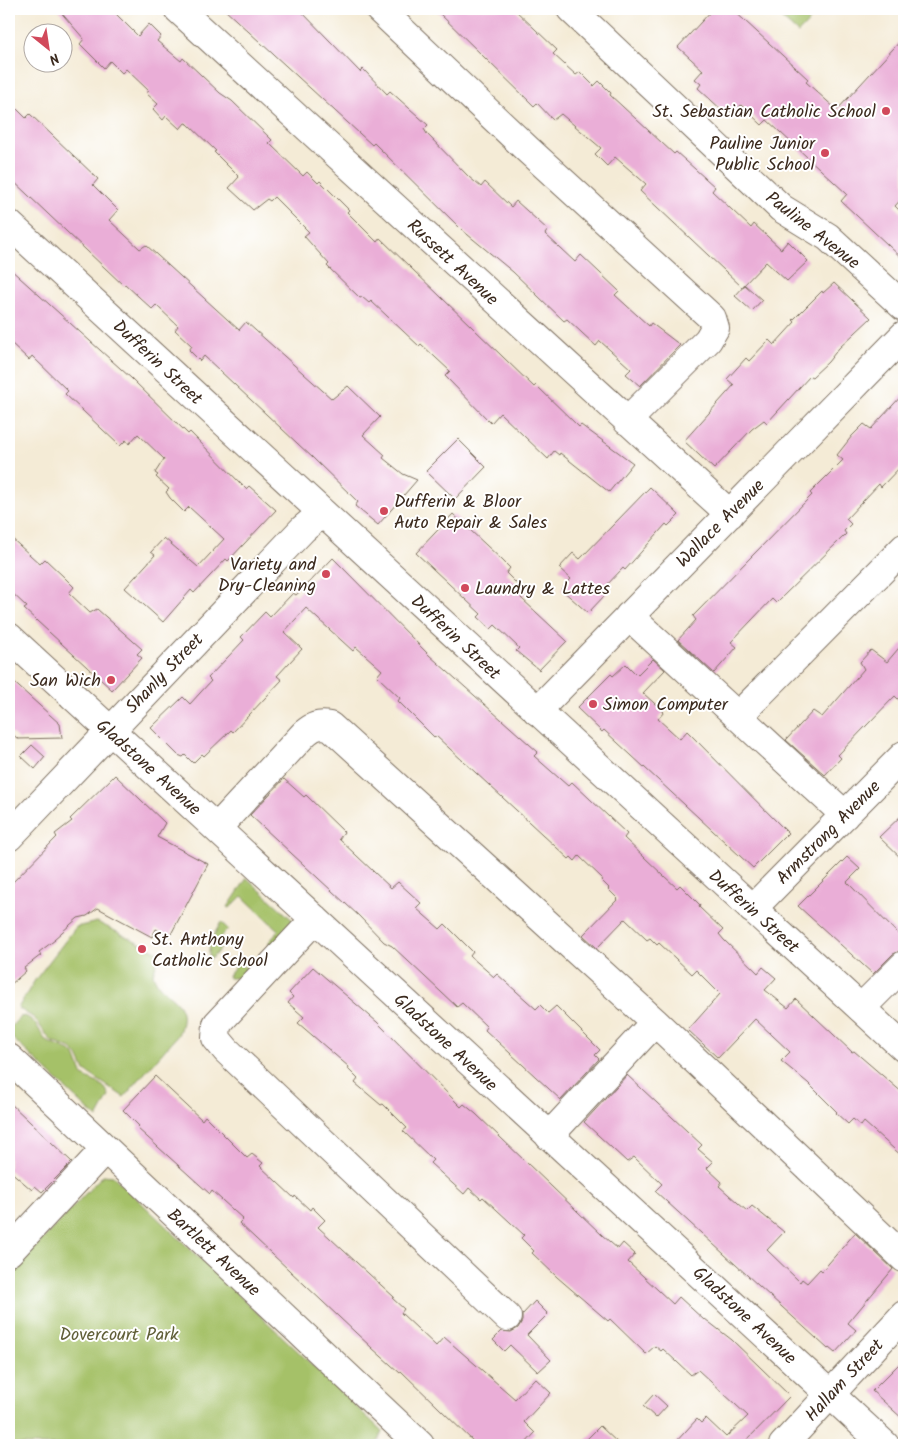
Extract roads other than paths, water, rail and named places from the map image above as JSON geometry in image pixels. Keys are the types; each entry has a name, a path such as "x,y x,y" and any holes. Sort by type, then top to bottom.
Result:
{"street":[{"name":"Russett Avenue","path":"178,9 730,514"},
{"path":"379,9 527,150 712,318 716,328 708,340 627,421"},
{"name":"Pauline Avenue","path":"571,9 781,208 828,237 904,307"},
{"name":"Dufferin Street","path":"9,224 904,1048"},
{"name":"Wallace Avenue","path":"537,711 904,335"},
{"name":"Shanly Street","path":"9,837 109,730 303,529 322,513"},
{"path":"738,716 904,548"},
{"path":"628,616 845,814"},
{"name":"Gladstone Avenue","path":"9,637 885,1445"},
{"path":"217,828 304,734 312,727 321,724 330,726 654,1022 904,1258"},
{"name":"Armstrong Avenue","path":"752,909 904,755"},
{"path":"315,919 217,1024 216,1038 506,1317"},
{"path":"861,1008 904,965"},
{"path":"549,1136 654,1022"},
{"name":"Bartlett Avenue","path":"9,1058 407,1441"},
{"path":"9,1252 105,1149"},
{"name":"Hallam Street","path":"783,1445 904,1315"}],"place":[{"name":"St. Sebastian Catholic School","path":"886,111"},
{"name":"Pauline Junior Public School","path":"825,153"},
{"name":"Dufferin & Bloor Auto Repair & Sales","path":"384,511"},
{"name":"Variety and Dry-Cleaning","path":"326,574"},
{"name":"Laundry & Lattes","path":"465,588"},
{"name":"San Wich","path":"111,680"},
{"name":"Simon Computer","path":"593,704"},
{"name":"St. Anthony Catholic School","path":"142,949"}],"park label":[{"name":"Dovercourt Park","path":"119,1334"}]}
